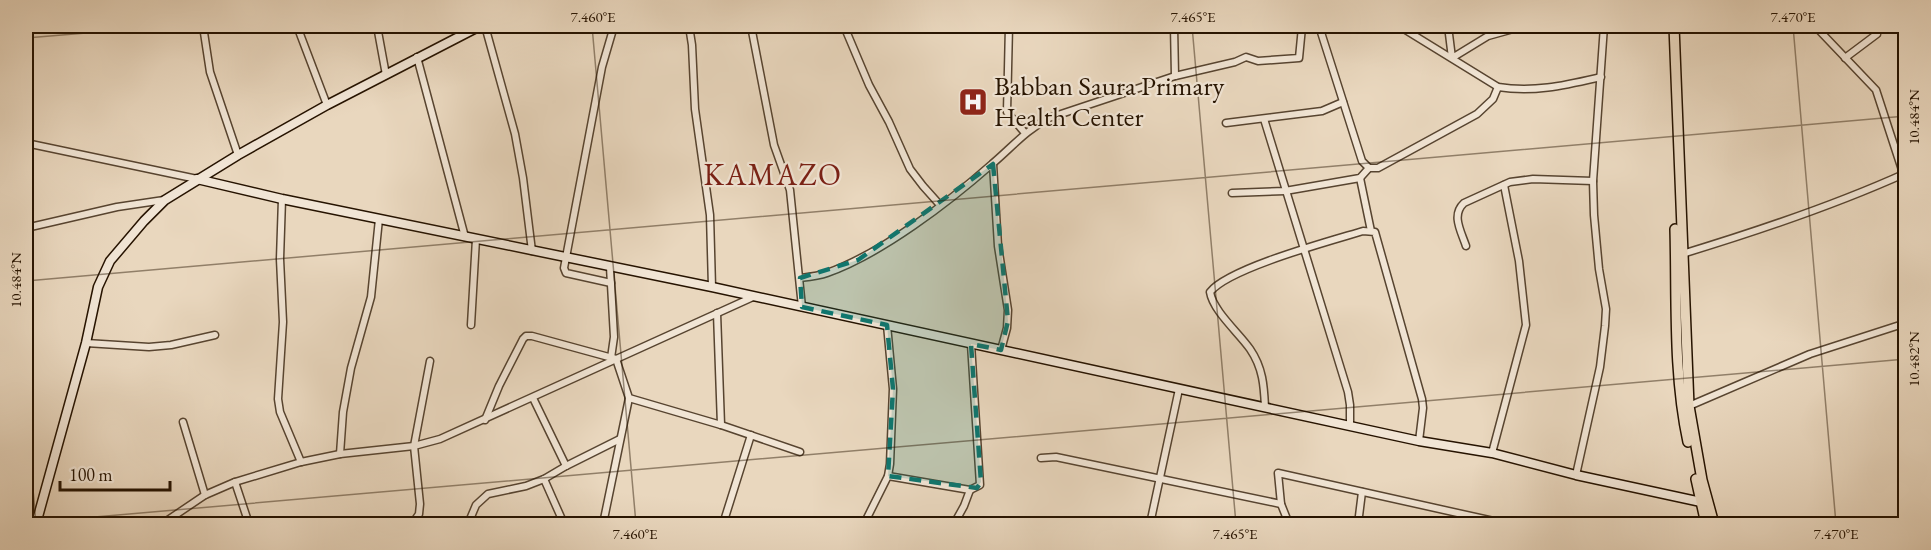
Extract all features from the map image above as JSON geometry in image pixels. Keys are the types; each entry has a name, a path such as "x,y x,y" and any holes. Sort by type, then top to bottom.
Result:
{"main road":[{"path":"1668,26 1678,356 1685,427 1706,525"},
{"path":"1674,26 1689,406 1702,480 1714,525"}],"street":[{"path":"203,26 210,72 238,155"},
{"path":"297,26 327,105"},
{"path":"377,26 386,75"},
{"path":"36,525 86,343 98,287 110,261 144,221 165,200 238,155 386,75 465,29 480,26"},
{"path":"485,26 515,134 532,251"},
{"path":"611,284 566,273 564,268 602,67 614,26"},
{"path":"689,26 695,109 710,215 712,287"},
{"path":"751,26 774,145 790,190 802,307"},
{"path":"844,26 869,85 889,122 910,170 940,205"},
{"path":"1009,26 1007,112 1024,133"},
{"path":"1174,26 1175,76"},
{"path":"800,278 826,274 858,260 940,205 993,164 1024,133 1049,118 1175,76 1235,62 1246,57 1258,61 1299,58 1302,27 1308,26"},
{"path":"1319,26 1362,161 1369,168 1378,168 1477,114 1486,108 1498,87"},
{"path":"1399,26 1498,87 1515,90 1546,89 1601,78"},
{"path":"1448,26 1452,58"},
{"path":"1452,58 1488,36 1524,26"},
{"path":"1576,475 1600,366 1605,326 1606,309 1593,215 1593,181 1604,26"},
{"path":"1815,26 1876,90 1905,183"},
{"path":"1845,58 1877,34"},
{"path":"417,57 465,237"},
{"path":"1226,123 1322,111 1343,102"},
{"path":"1264,119 1348,392 1350,426"},
{"path":"26,143 566,259 712,287 1419,441 1492,453 1576,475 1701,502"},
{"path":"993,164 998,246 1008,310 1007,328 1001,350"},
{"path":"1232,193 1285,191 1360,178 1369,168"},
{"path":"1682,254 1796,217 1904,174"},
{"path":"1360,178 1371,231"},
{"path":"1466,246 1456,214 1464,203 1510,182 1533,179 1593,181"},
{"path":"1492,453 1526,325 1519,261 1504,185"},
{"path":"282,199 280,259 283,322 278,399 280,412 301,462"},
{"path":"26,228 117,207 165,200"},
{"path":"339,454 342,412 351,368 371,297 379,219"},
{"path":"1265,407 1264,380 1260,366 1251,350 1213,302 1210,292 1228,277 1305,249 1363,231 1371,231 1375,232 1422,399 1419,441"},
{"path":"471,325 476,239"},
{"path":"603,525 629,398 613,359 610,267"},
{"path":"162,525 205,495 235,482 301,462 339,454 414,446 440,439 753,296"},
{"path":"717,313 722,425"},
{"path":"1689,406 1810,354 1905,323"},
{"path":"864,525 888,476 893,389 887,326"},
{"path":"86,343 171,345 215,335"},
{"path":"485,420 499,386 526,336 613,359"},
{"path":"888,476 970,490 976,488 981,482 971,344"},
{"path":"412,525 419,514 420,504 414,446 430,361"},
{"path":"1150,525 1179,389"},
{"path":"533,398 566,466"},
{"path":"629,398 722,425 800,452"},
{"path":"183,422 205,495"},
{"path":"723,525 751,435"},
{"path":"468,525 476,506 488,494 526,486 544,479 620,440"},
{"path":"1041,458 1056,457 1281,504"},
{"path":"1289,525 1281,504 1278,473 1507,525"},
{"path":"544,479 564,525"},
{"path":"235,482 249,525"},
{"path":"954,525 970,490"},
{"path":"1358,525 1362,492"},
{"path":"26,513 30,525"}],"highlighted area":[{"path":"993,164 1008,321 1001,350 971,344 981,482 977,488 888,476 893,389 887,325 802,307 800,278 858,260"}],"place":[{"name":"Babban Saura Primary Health Center","path":"973,102"}],"district":[{"name":"KAMAZO","path":"773,175"}]}
